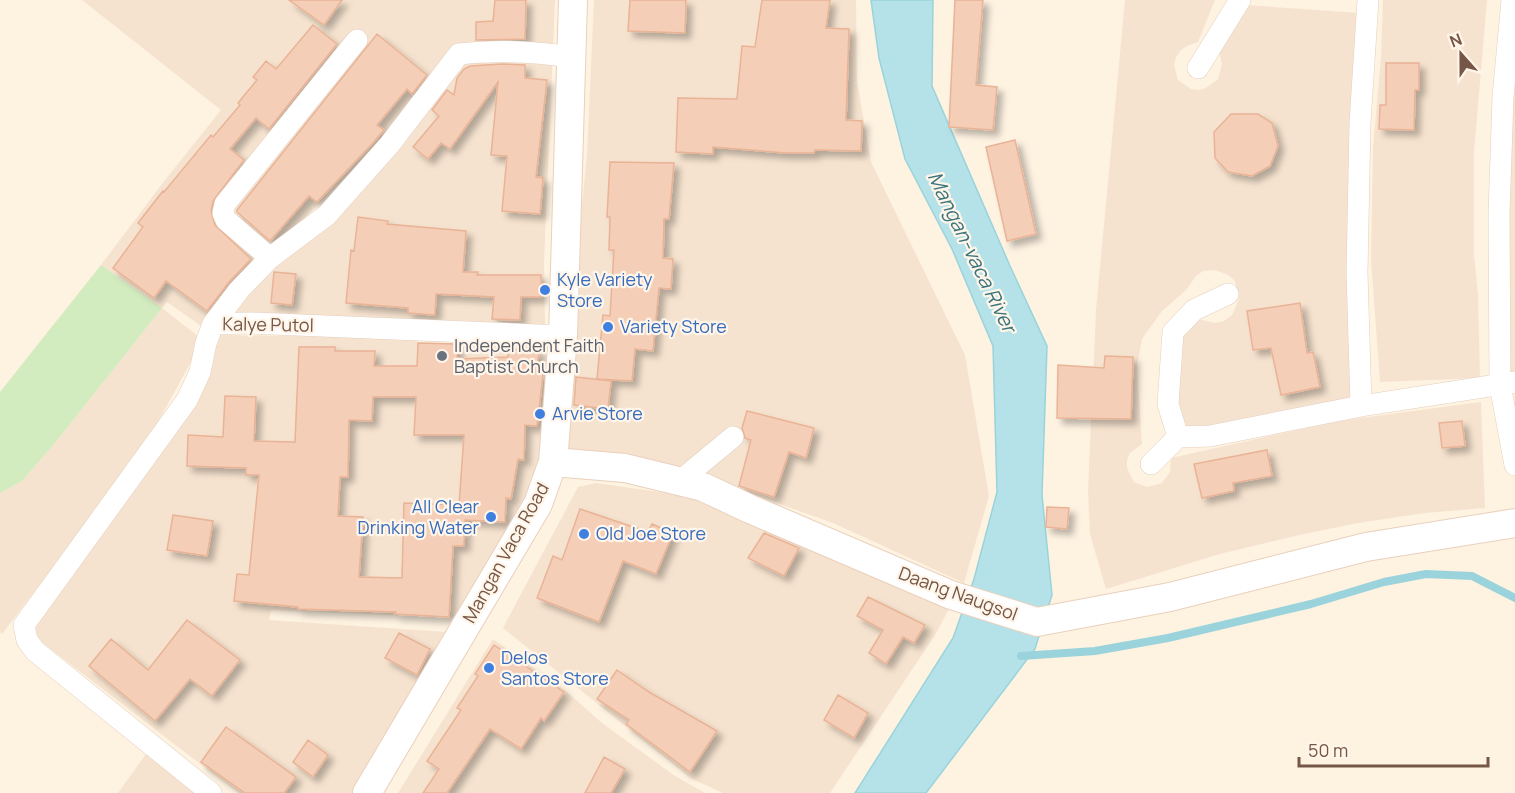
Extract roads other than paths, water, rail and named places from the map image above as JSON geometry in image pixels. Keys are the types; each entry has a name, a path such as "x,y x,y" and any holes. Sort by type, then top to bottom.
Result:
{"main road":[{"name":"Mangan Vaca Road","path":"367,793 538,504 553,462 563,336 573,0"},
{"name":"Daang Naugsol","path":"553,462 625,468 703,487 951,595 1037,622 1170,597 1366,547 1515,524"}],"street":[{"path":"1198,68 1240,0"},
{"path":"1361,406 1357,272 1360,123 1368,0"},
{"path":"1512,0 1503,97 1499,213 1515,465"},
{"path":"270,258 226,219 223,213 225,204 357,40"},
{"name":"Kalye Putol","path":"213,324 239,290 270,258 327,215 390,144 459,54 524,51 573,57"},
{"path":"1178,437 1168,404 1173,332 1194,310 1228,294"},
{"name":"Kalye Putol","path":"213,324 251,323 563,336"},
{"path":"211,793 35,651 27,640 24,625 188,400 200,372 213,324"},
{"path":"1152,464 1178,437 1210,436 1361,406 1508,383"},
{"path":"681,480 733,437"}],"water":[{"name":"Mangan-vaca River","path":"871,0 933,0 932,86 1047,346 1042,495 1052,595 1035,649 926,793 855,793 953,638 974,579 997,492 993,346 952,249 905,159 879,58"}],"waterway":[{"path":"1021,656 1095,651 1168,638 1311,604 1384,582 1426,574 1472,576 1515,598"}],"place":[{"name":"Kyle Variety Store","path":"545,290"},
{"name":"Variety Store","path":"608,327"},
{"name":"Independent Faith Baptist Church","path":"442,356"},
{"name":"Arvie Store","path":"540,414"},
{"name":"All Clear Drinking Water","path":"491,517"},
{"name":"Old Joe Store","path":"584,534"},
{"name":"Delos Santos Store","path":"489,668"}]}
